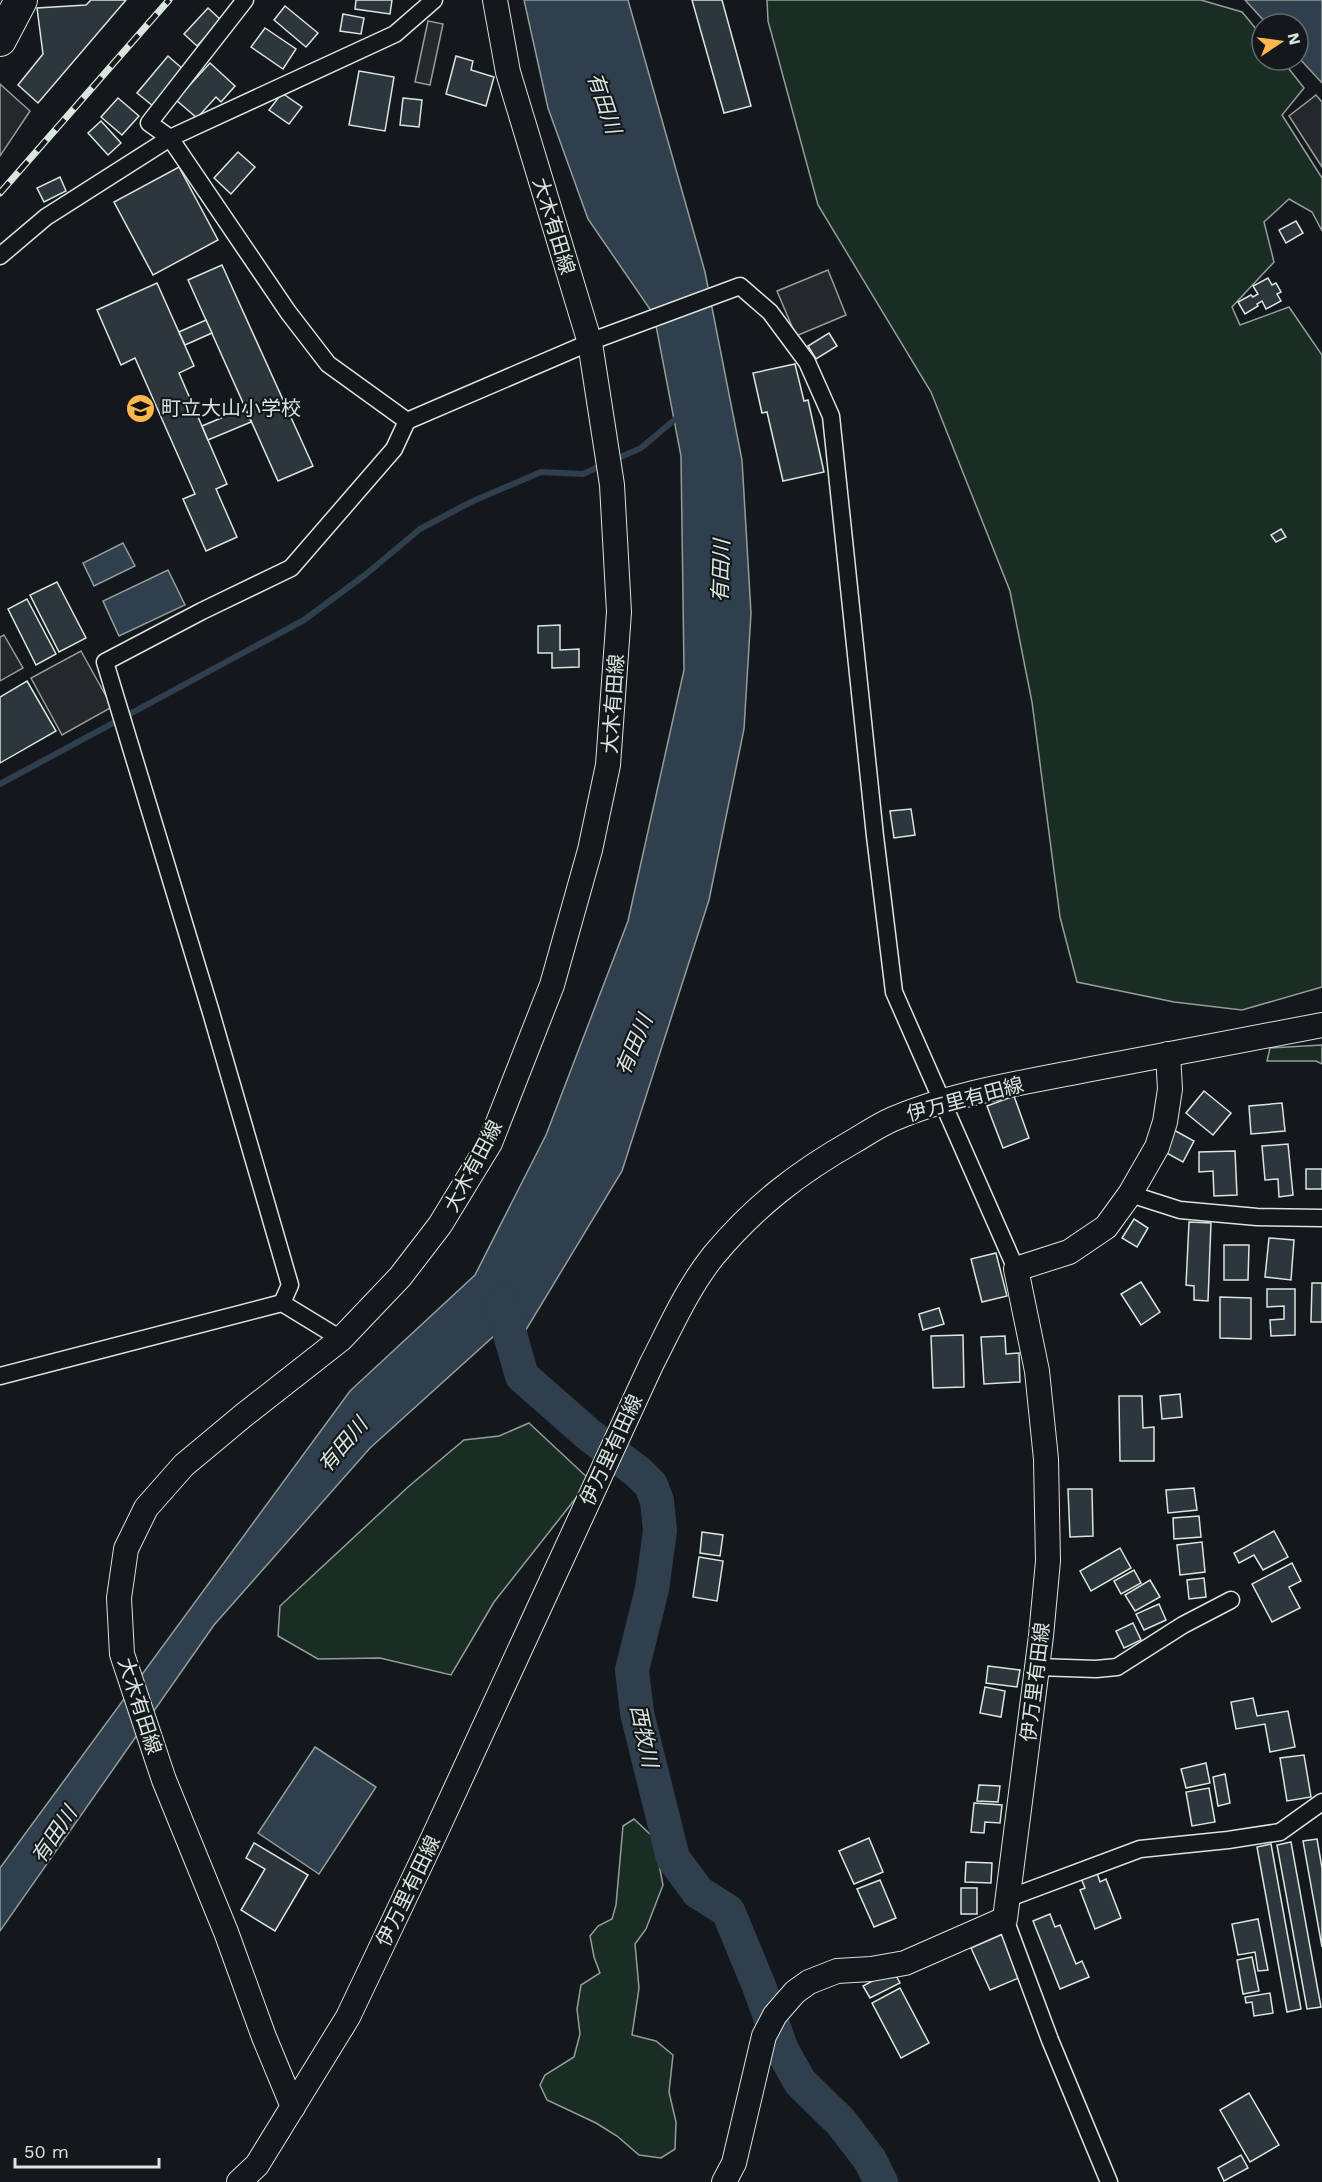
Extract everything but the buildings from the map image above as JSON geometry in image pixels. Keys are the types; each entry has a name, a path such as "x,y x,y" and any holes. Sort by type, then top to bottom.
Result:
{"highway":[{"path":"0,40 21,0"}],"main road":[{"name":"大木有田線","path":"292,2107 226,1932 164,1780 122,1654 119,1598 126,1549 146,1508 184,1465 341,1340 400,1277 440,1225 490,1143 552,985 590,850 608,765 619,612 612,485 590,343 508,72 495,0"},
{"name":"伊万里有田線","path":"292,2107 348,2017 434,1836 623,1424 682,1306 713,1257 743,1223 773,1194 814,1164 892,1119 941,1102 970,1094 1322,1025"},
{"path":"1016,1269 1069,1252 1106,1227 1130,1194 1157,1147 1165,1122 1170,1089 1168,1054"},
{"name":"伊万里有田線","path":"1007,1908 1048,1561 1046,1459 1037,1371 1016,1269"},
{"path":"724,2182 734,2163 764,2036 775,2015 795,1992 809,1982 837,1971 871,1969 905,1963 1007,1908"},
{"path":"239,2182 257,2165 292,2107"}],"street":[{"path":"244,0 149,123 170,138 288,312 328,364 407,421"},
{"path":"0,256 46,217 170,138 395,34 434,0"},
{"path":"282,1303 290,1285 210,1009 105,662 291,568 394,449 407,421 590,343 740,286 770,312 807,362 831,416 894,992 1016,1269"},
{"path":"1130,1194 1180,1210 1322,1218"},
{"path":"0,1376 282,1303 341,1340"},
{"path":"1037,1667 1096,1669 1117,1666 1183,1625 1231,1600"},
{"path":"1109,2182 1050,2040 1007,1908 1140,1849 1280,1832 1322,1802"}],"green space":[{"path":"767,0 1201,0 1242,12 1250,22 1250,72 1291,72 1304,88 1282,115 1322,178 1322,231 1312,212 1289,199 1264,222 1274,262 1232,307 1240,325 1289,307 1322,355 1322,987 1242,1010 1174,1002 1077,982 1060,917 1032,702 1010,591 931,392 818,205 768,21"},
{"path":"1322,1045 1322,1064 1316,1061 1267,1061 1270,1048"},
{"path":"529,1423 590,1480 494,1602 451,1675 380,1658 318,1659 278,1636 280,1606 408,1487 464,1440 499,1436"},
{"path":"634,1819 654,1838 663,1885 646,1929 635,1944 639,1988 632,2035 656,2041 673,2055 669,2092 676,2122 675,2149 661,2158 639,2155 617,2136 596,2123 547,2100 540,2085 545,2075 574,2057 580,2034 577,2009 581,1985 600,1973 590,1936 598,1926 612,1919 616,1905 623,1826"}],"shaded area":[{"path":"428,21 443,24 430,85 415,82"},
{"path":"0,84 30,111 0,156"},
{"path":"1316,95 1322,102 1322,167 1289,116"},
{"path":"828,270 846,315 796,336 777,291"},
{"path":"4,635 23,668 0,681 0,637"},
{"path":"81,651 112,707 62,735 31,678"}],"water":[{"name":"有田川","path":"524,0 628,0 705,272 742,460 751,613 744,729 709,900 622,1171 515,1348 494,1336 370,1448 214,1625 0,1931 0,1868 350,1391 475,1275 546,1135 628,921 684,670 681,456 654,315 588,219 548,108"},
{"path":"1245,0 1322,0 1322,83 1310,70 1310,12 1256,12"},
{"path":"123,543 135,566 94,586 83,563"},
{"path":"168,570 185,605 119,636 103,601"},
{"path":"315,1747 376,1787 319,1874 258,1833"}],"waterway":[{"path":"614,460 641,448 679,416"},
{"path":"0,784 304,620 365,575 420,529 471,502 541,472 583,474 605,464"},
{"name":"西牧川","path":"501,1303 522,1376 651,1485 657,1501 660,1531 652,1589 632,1670 637,1713 673,1858 698,1892 728,1911 782,2050 800,2082 841,2122 870,2160 881,2182"}],"railway":[{"path":"0,193 169,0"}],"place":[{"name":"町立大山小学校","path":"140,408"}]}
